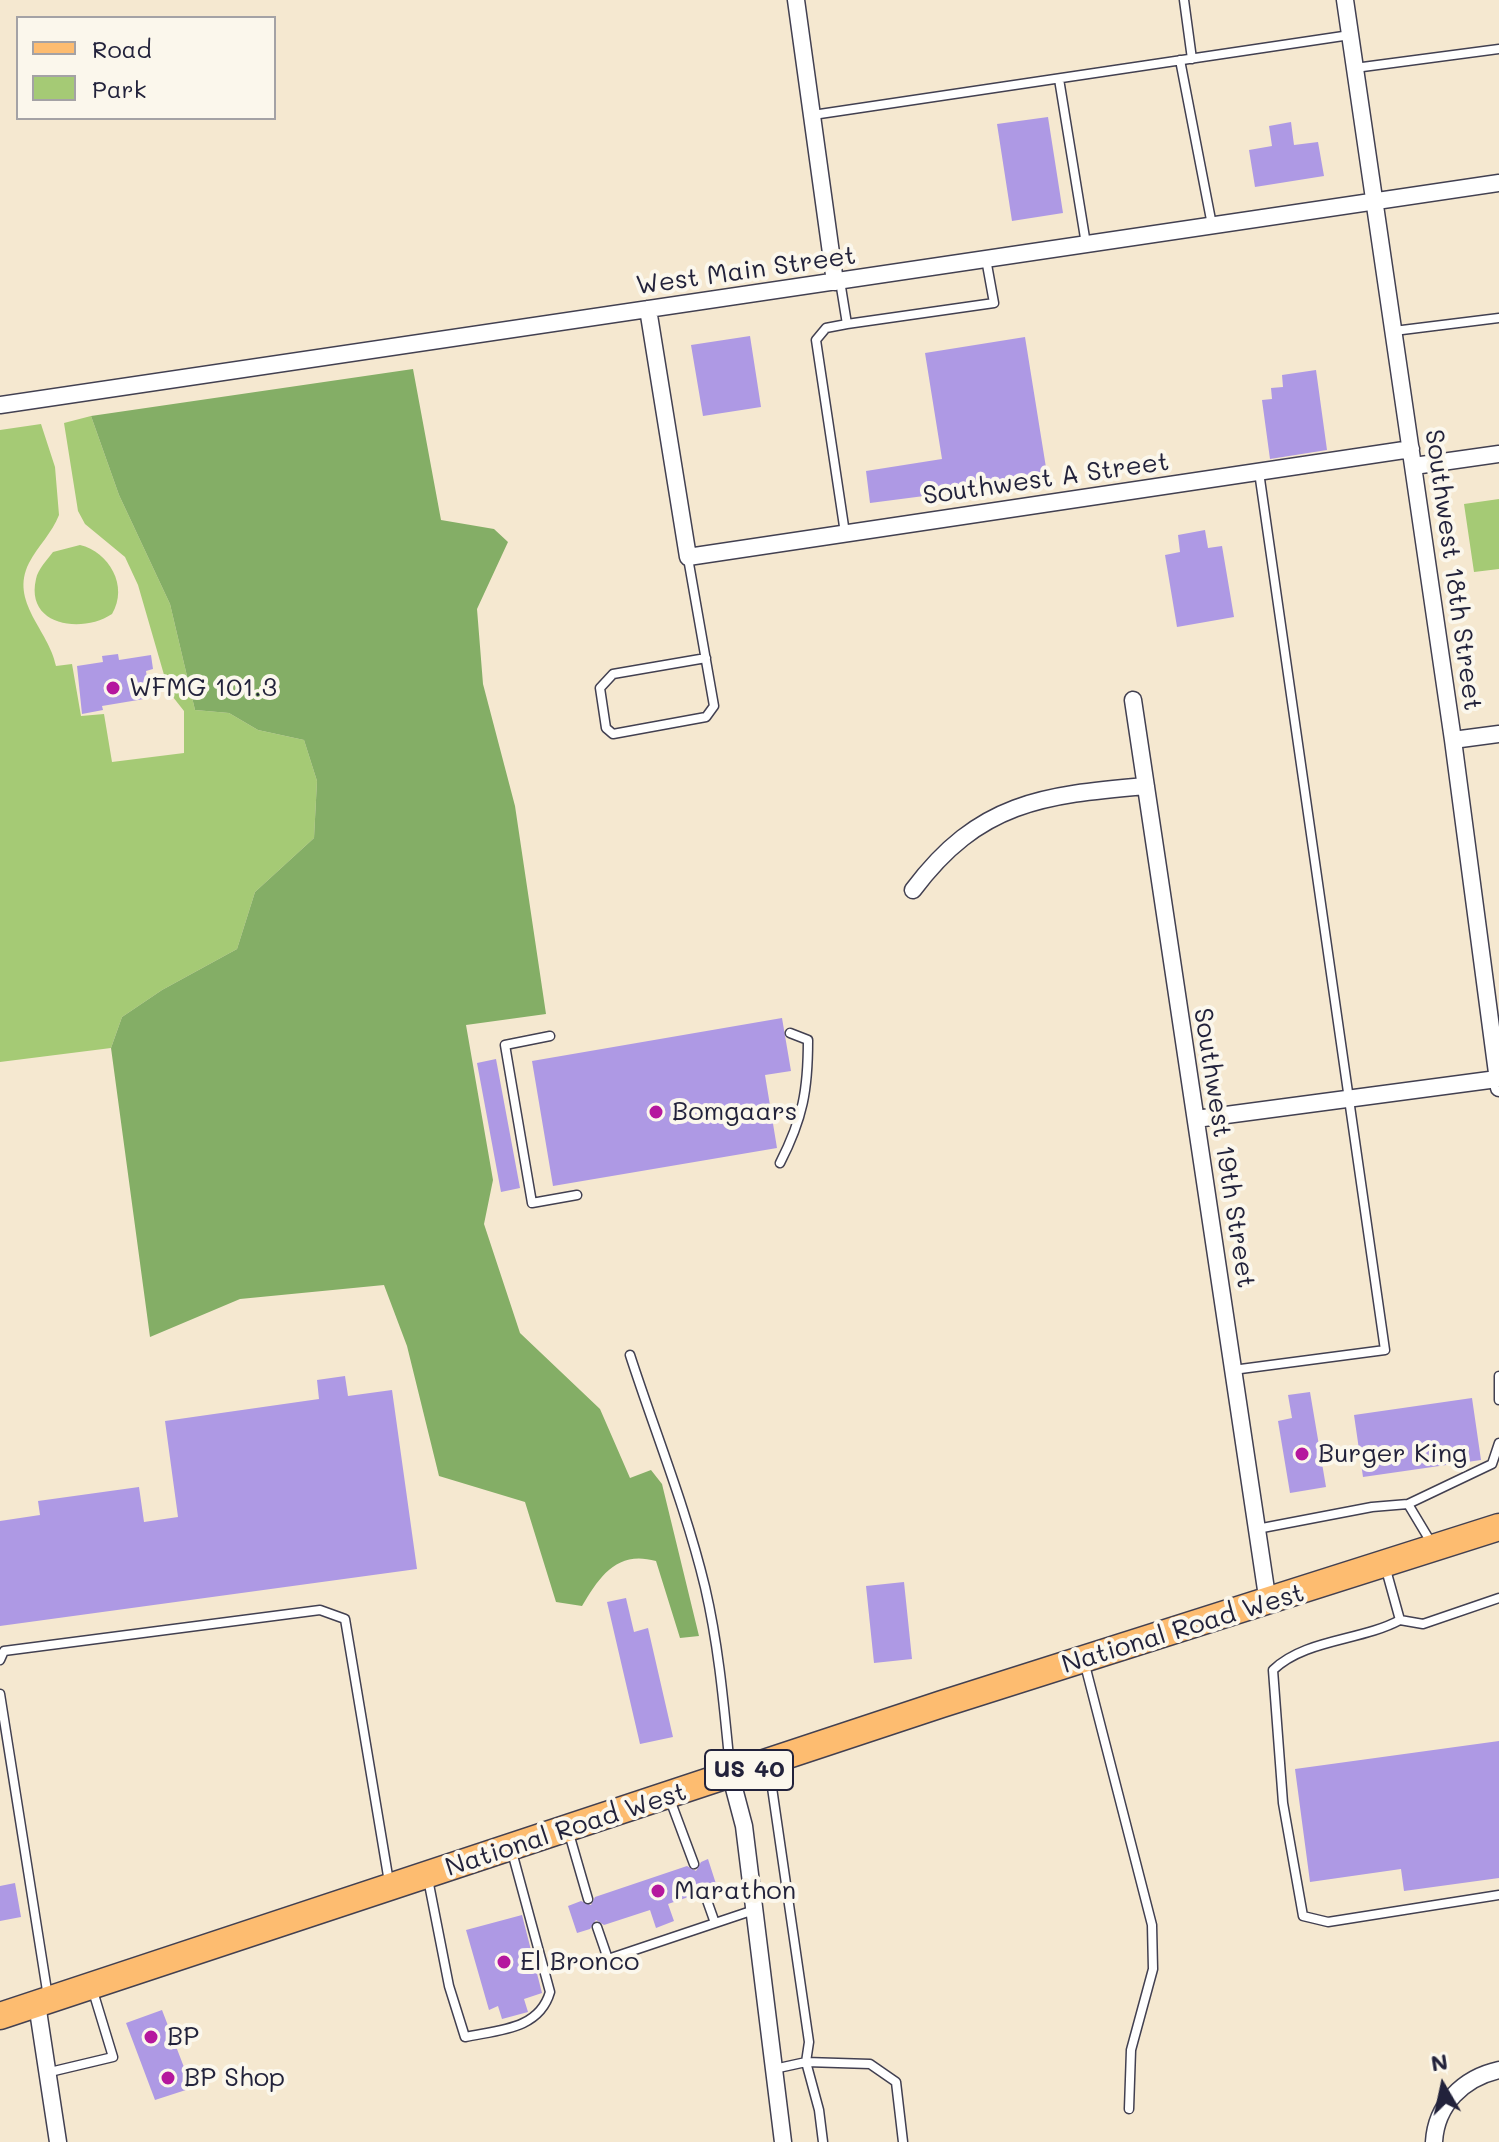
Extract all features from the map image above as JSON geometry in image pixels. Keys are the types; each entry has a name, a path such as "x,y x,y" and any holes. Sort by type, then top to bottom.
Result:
{"main road":[{"name":"National Road West","path":"0,2016 1083,1660 1499,1527"}],"street":[{"path":"796,0 838,281"},
{"name":"Southwest 18th Street","path":"1345,0 1453,740 1498,1084"},
{"name":"West Main Street","path":"0,405 1499,183"},
{"path":"648,309 688,557"},
{"name":"Southwest A Street","path":"688,557 1259,472 1412,458 1499,454"},
{"name":"Southwest 19th Street","path":"1133,700 1268,1603"},
{"path":"1453,740 1499,734"},
{"path":"913,890 938,856 997,813 1095,790 1146,786"},
{"path":"1196,1119 1498,1084"},
{"path":"731,1777 744,1826 783,2142"},
{"path":"43,2002 58,2142"},
{"path":"1434,2142 1434,2129 1448,2101 1477,2077 1499,2070"}],"lane":[{"path":"1184,0 1192,59"},
{"path":"813,115 1351,35"},
{"path":"1355,68 1499,49"},
{"path":"1180,60 1212,226"},
{"path":"1059,79 1086,245"},
{"path":"845,533 816,340 826,328 994,303 986,259"},
{"path":"838,281 847,324"},
{"path":"1394,331 1499,318"},
{"path":"1233,1370 1385,1350 1259,472"},
{"path":"688,557 706,658 714,706 706,717 613,734 606,728 600,688 613,674 706,658"},
{"path":"780,1163 797,1132 806,1100 808,1040 790,1033"},
{"path":"550,1036 505,1045 507,1059 532,1203 577,1195"},
{"path":"630,1355 682,1501 705,1588 720,1663 731,1777"},
{"path":"1499,1376 1499,1400"},
{"path":"1257,1529 1372,1507 1408,1504 1492,1464 1499,1443"},
{"path":"1408,1504 1434,1549"},
{"path":"1385,1565 1400,1620"},
{"path":"1499,1598 1423,1624 1400,1620 1378,1632 1287,1655 1273,1670 1283,1803 1303,1916 1328,1922 1499,1895"},
{"path":"0,1660 4,1651 320,1610 345,1619 390,1887"},
{"path":"1083,1660 1152,1925 1153,1969 1131,2050 1129,2109"},
{"path":"0,1694 43,2002"},
{"path":"768,1764 809,2042 806,2062 819,2110 823,2142"},
{"path":"669,1797 694,1864"},
{"path":"568,1829 588,1899"},
{"path":"427,1875 449,1986 465,2037 520,2026 539,2015 550,1992 510,1848"},
{"path":"704,1892 715,1923"},
{"path":"597,1927 608,1959 754,1910"},
{"path":"50,2072 113,2057 90,1984"},
{"path":"774,2069 806,2062 870,2064 896,2082 903,2142"}],"green space":[{"path":"413,369 441,520 494,529 508,542 477,609 483,684 515,806 546,1014 466,1025 493,1180 484,1224 520,1333 600,1409 630,1478 651,1470 662,1484 699,1636 680,1638 656,1561 631,1559 620,1562 603,1576 582,1606 556,1602 525,1502 439,1476 407,1346 384,1285 240,1299 150,1337 111,1048 122,1017 162,990 237,949 255,892 314,838 317,781 304,740 258,730 229,713 195,710 170,604 119,495 91,416"},
{"path":"91,416 119,495 170,604 195,710 229,713 258,730 304,740 317,781 314,838 255,892 237,949 162,990 122,1017 111,1048 0,1062 0,430 41,424 55,467 59,515 29,563 24,590 32,616 56,666 72,664 81,716 104,714 112,762 184,753 184,711 169,692 138,585 125,557 85,524 78,511 64,423"},
{"path":"1499,499 1499,569 1474,572 1464,504"},
{"path":"80,545 100,555 113,572 117,582 117,603 112,614 100,620 86,624 59,622 39,607 35,595 36,579 53,552"}],"building":[{"path":"1048,117 1063,213 1012,221 997,124"},
{"path":"1291,122 1294,145 1318,142 1324,176 1255,187 1249,150 1272,146 1269,126"},
{"path":"750,336 761,407 703,416 691,345"},
{"path":"1025,337 1048,480 870,503 866,471 942,459 925,353"},
{"path":"1316,370 1327,450 1270,459 1262,400 1272,399 1271,388 1283,387 1282,375"},
{"path":"1205,530 1208,548 1222,546 1234,617 1177,627 1165,555 1180,552 1178,535"},
{"name":"WFMG 101.3","path":"118,654 119,660 151,655 153,669 146,671 150,698 102,706 103,710 82,714 77,666 103,662 102,656"},
{"name":"Bomgaars","path":"782,1018 791,1071 765,1075 777,1148 553,1186 532,1061"},
{"path":"496,1059 520,1188 501,1192 477,1063"},
{"path":"345,1376 348,1396 392,1390 417,1569 0,1626 0,1521 40,1515 38,1501 139,1487 144,1522 178,1517 165,1421 319,1399 317,1380"},
{"name":"Burger King","path":"1310,1392 1326,1487 1290,1493 1278,1421 1292,1418 1288,1395"},
{"path":"1472,1398 1481,1460 1363,1477 1354,1415"},
{"path":"904,1582 912,1659 874,1663 866,1586"},
{"path":"626,1598 634,1632 648,1628 673,1737 640,1744 607,1602"},
{"path":"1499,1741 1499,1878 1404,1891 1401,1869 1310,1882 1295,1769"},
{"path":"708,1859 717,1887 710,1889 702,1885 697,1894 668,1904 674,1921 656,1928 650,1910 604,1925 596,1920 590,1929 577,1933 568,1906 581,1901 591,1905 595,1897 687,1866 696,1871 701,1862"},
{"path":"15,1883 21,1917 0,1921 0,1886"},
{"name":"El Bronco","path":"522,1915 542,1993 524,1999 528,2012 502,2019 498,2006 489,2010 466,1930"},
{"path":"162,2010 192,2088 155,2100 126,2023"}],"place":[{"name":"WFMG 101.3","path":"113,688"},
{"name":"Bomgaars","path":"656,1112"},
{"name":"Burger King","path":"1302,1454"},
{"name":"Marathon","path":"658,1891"},
{"name":"El Bronco","path":"504,1962"},
{"name":"BP","path":"151,2037"},
{"name":"BP Shop","path":"168,2078"}]}
